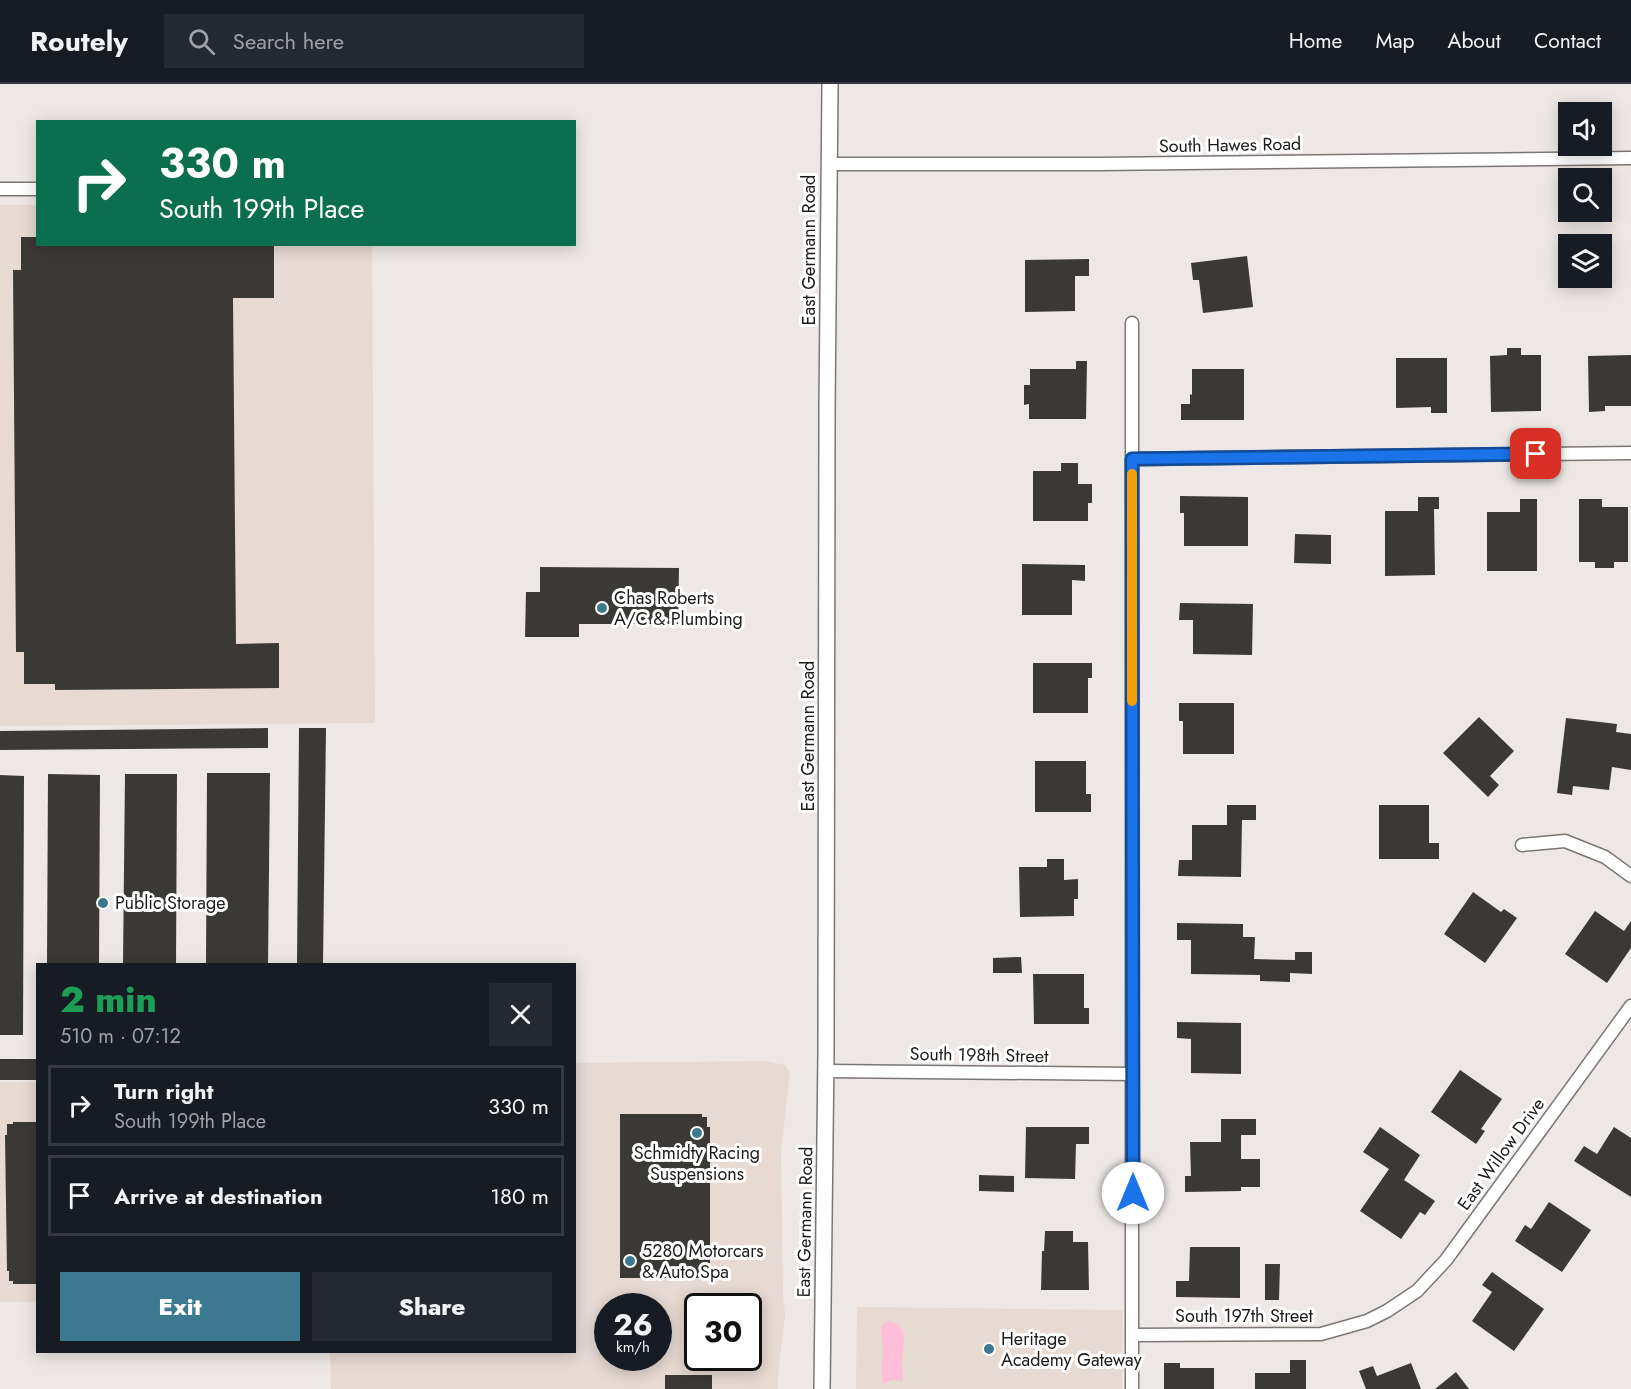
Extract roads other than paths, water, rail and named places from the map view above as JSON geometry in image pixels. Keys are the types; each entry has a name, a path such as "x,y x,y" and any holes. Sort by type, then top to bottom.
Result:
{"street":[{"name":"East Germann Road","path":"822,1389 826,1071 830,84"},
{"name":"South Hawes Road","path":"829,164 1100,164 1631,158"},
{"path":"0,189 36,189"},
{"path":"1132,323 1132,1389"},
{"path":"1132,459 1631,453"},
{"path":"1522,846 1565,841 1605,857 1631,876"},
{"name":"East Willow Drive","path":"1387,1311 1417,1291 1446,1260 1631,1006"},
{"name":"South 198th Street","path":"826,1071 1132,1074"},
{"name":"South 197th Street","path":"1133,1335 1321,1334 1367,1321 1387,1311"}],"place":[{"name":"Chas Roberts A/C & Plumbing","path":"602,608"},
{"name":"Public Storage","path":"103,903"},
{"name":"Schmidty Racing Suspensions","path":"697,1133"},
{"name":"5280 Motorcars & Auto Spa","path":"630,1261"},
{"name":"Heritage Academy Gateway","path":"989,1349"}]}
